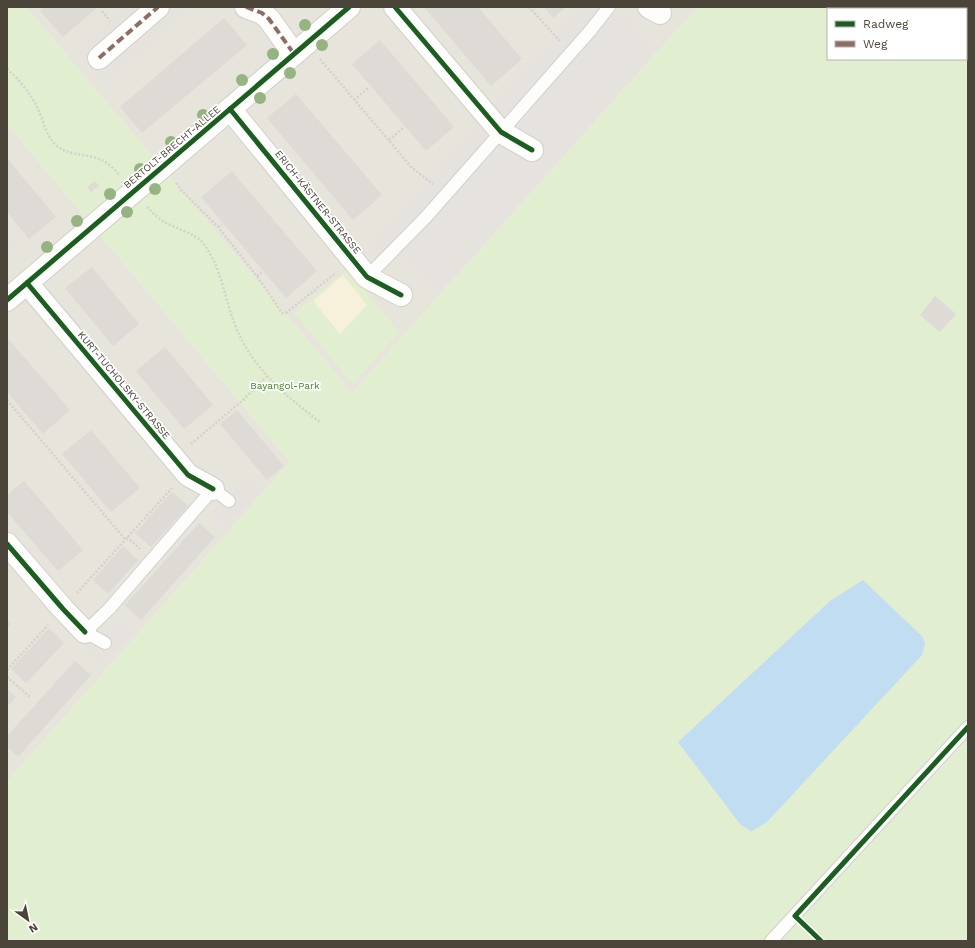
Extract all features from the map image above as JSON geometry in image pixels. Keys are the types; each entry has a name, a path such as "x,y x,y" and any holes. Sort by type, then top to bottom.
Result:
{"street":[{"path":"98,58 158,7"},
{"path":"246,7 262,13 269,19 294,54"},
{"name":"BERTOLT-BRECHT-ALLEE","path":"7,300 349,7"},
{"path":"395,7 501,132 532,150"},
{"name":"ERICH-KÄSTNER-STRASSE","path":"230,109 367,277 401,295"},
{"name":"KURT-TUCHOLSKY-STRASSE","path":"27,283 179,466 221,495"},
{"path":"7,544 63,609 85,632"}],"lane":[{"path":"367,277 445,195 572,52 609,7"},
{"path":"105,643 85,632 221,495"},
{"path":"771,941 968,727"}],"path":[{"path":"530,7 554,36 572,52"},
{"path":"317,56 412,168 445,195"},
{"path":"7,69 16,77 37,106 50,138 54,144 69,151 100,159 114,169 153,214 202,241 211,253 217,266 235,325 248,351 266,377 289,398 320,422"},
{"path":"354,100 368,88"},
{"path":"389,140 403,128"},
{"path":"173,179 181,190 218,227 257,276 282,313 286,313 353,260"},
{"path":"218,227 222,224"},
{"path":"257,276 262,272"},
{"path":"7,670 125,539 179,466 266,377"},
{"path":"7,400 125,539"},
{"path":"7,677 30,697"}],"shaded area":[{"path":"26,7 698,7 352,393"},
{"path":"127,7 193,8 105,84 77,50"},
{"path":"580,7 607,7 616,18 624,12 656,50 439,294 387,245 376,256 368,247"},
{"path":"7,124 290,462 7,782"},
{"path":"7,229 19,243 7,254"},
{"path":"245,476 261,489 224,530 210,514"},
{"path":"120,616 134,631 100,666 87,652"}],"green space":[{"name":"Bayangol-Park","path":"7,7 26,7 352,393 698,7 968,7 968,941 7,941 7,782 290,462 7,124","holes":["863,580 923,637 925,643 678,742 830,601"]},
{"path":"348,269 399,332 353,385 294,313"}],"sand":[{"path":"343,275 367,305 340,334 313,301"}],"water":[{"path":"863,580 923,637 925,643 922,655 766,823 751,831 740,824 678,742 830,601"}],"building":[{"path":"45,7 98,7 63,37 40,11"},
{"path":"424,7 478,7 522,59 491,86"},
{"path":"544,7 566,7 553,18"},
{"path":"224,18 247,45 142,133 120,107"},
{"path":"380,40 454,127 426,151 352,64"},
{"path":"296,94 382,195 353,220 267,118"},
{"path":"7,158 56,217 29,239 7,212"},
{"path":"232,171 317,271 286,298 201,197"},
{"path":"95,181 99,186 91,192 87,187"},
{"path":"92,267 139,324 113,346 65,288"},
{"path":"935,296 956,314 940,332 920,315"},
{"path":"9,340 70,410 43,434 7,392 7,343"},
{"path":"165,347 213,405 184,429 136,371"},
{"path":"237,410 284,466 267,480 220,424"},
{"path":"91,430 140,488 111,512 62,454"},
{"path":"24,481 83,550 58,571 7,512 7,495"},
{"path":"172,492 188,506 151,547 135,533"},
{"path":"199,523 215,537 141,620 125,605"},
{"path":"123,546 138,560 108,594 93,580"},
{"path":"7,619 11,624 7,628"},
{"path":"49,628 64,643 26,683 11,669"},
{"path":"75,661 91,675 18,757 7,747 7,736"},
{"path":"7,689 16,697 7,707"}],"marked path":[{"path":"99,58 158,7"},
{"path":"246,7 262,13 269,19 294,54"}],"cycle path":[{"path":"7,300 349,7"},
{"path":"395,7 501,132 532,150"},
{"path":"230,109 367,277 401,295"},
{"path":"27,283 188,475 213,489"},
{"path":"7,544 63,609 85,632"},
{"path":"821,941 795,916 968,727"}]}
